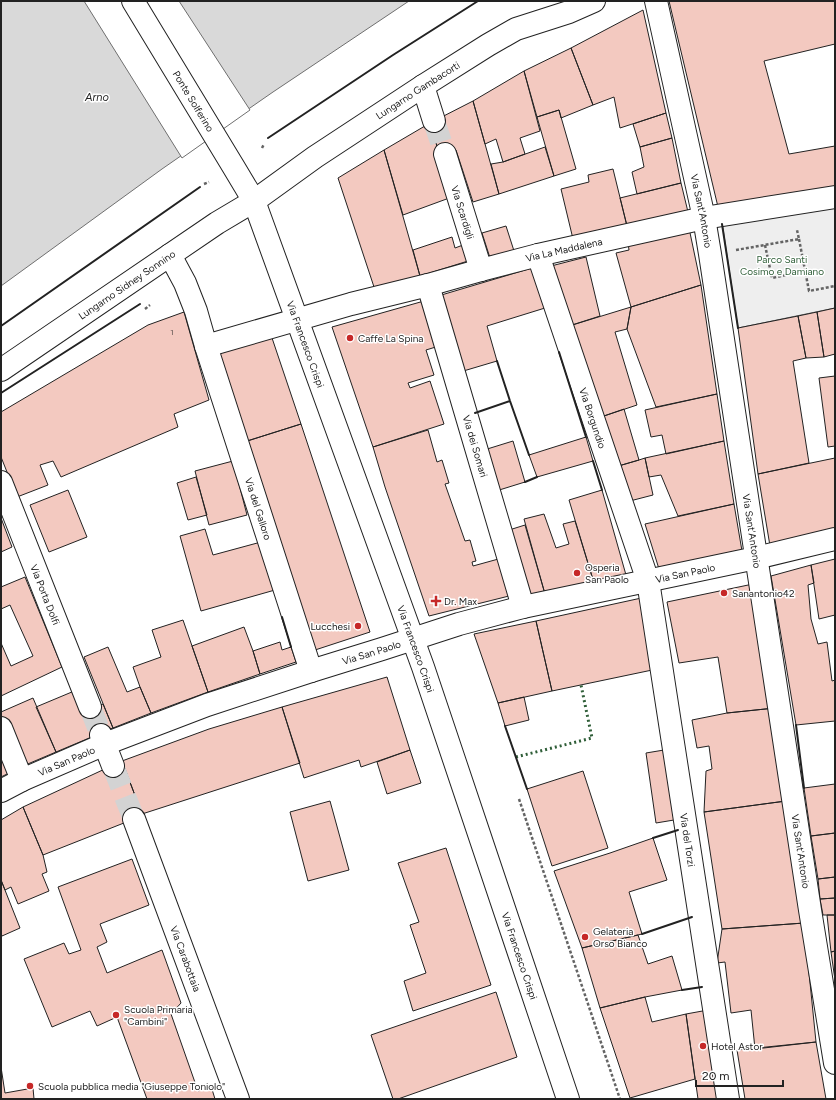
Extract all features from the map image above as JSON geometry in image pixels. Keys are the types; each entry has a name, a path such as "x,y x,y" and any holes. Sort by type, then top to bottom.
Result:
{"street":[{"name":"Ponte Solferino","path":"133,1 254,202"},
{"name":"Lungarno Gambacorti","path":"254,202 315,157 488,45 516,29 569,12 594,1"},
{"name":"Via Sant'Antonio","path":"656,1 704,218 810,910 835,1063"},
{"path":"423,86 434,121"},
{"name":"Via Scardigli","path":"445,154 481,270"},
{"name":"Via La Maddalena","path":"206,346 351,304 538,255 704,218 835,197"},
{"name":"Lungarno Sidney Sonnino","path":"1,370 217,223 254,202"},
{"name":"Via Francesco Crispi","path":"254,202 412,639 568,1099"},
{"name":"Via del Galloro","path":"170,255 186,283 196,311 311,671"},
{"name":"Via Borgundio","path":"538,255 648,581"},
{"name":"Via dei Somari","path":"428,285 523,607"},
{"name":"Via Porta Dolfi","path":"1,482 90,707"},
{"name":"Via San Paolo","path":"1,791 103,739 459,624 523,607 756,558 835,539"},
{"name":"Via del Torzi","path":"648,581 728,1099"},
{"path":"1,728 22,780"},
{"path":"103,739 113,766"},
{"name":"Via Carabottaia","path":"134,819 238,1099"}],"path":[{"path":"262,148 264,144"},
{"path":"204,184 209,182"},
{"path":"797,227 809,291 835,286"},
{"path":"734,250 799,239"},
{"path":"765,245 772,278 806,271"},
{"path":"145,309 150,305"},
{"path":"519,799 620,1099"}],"green space":[{"name":"Parco Santi Cosimo e Damiano","path":"835,202 835,308 738,328 722,222"}],"water":[{"name":"Arno","path":"1,1 409,1 273,92 162,169 1,286"}],"pier":[{"path":"84,1 179,1 250,110 182,158"}],"building":[{"path":"669,1 835,1 835,44 764,61 789,154 835,146 835,190 718,207"},
{"path":"643,10 666,113 620,128 614,97 593,105 571,48"},
{"path":"571,48 593,105 561,118 559,110 537,117 524,71"},
{"path":"524,71 540,131 520,138 525,154 503,162 496,139 485,144 473,101"},
{"path":"473,101 499,194 473,202 456,150 440,156 430,123"},
{"path":"559,110 576,169 554,176 537,117"},
{"path":"666,113 672,138 640,147 633,124"},
{"path":"430,123 452,197 403,215 384,150"},
{"path":"672,138 681,183 637,194 632,172 644,167 640,147"},
{"path":"545,147 554,176 499,194 491,164 503,162"},
{"path":"384,150 420,276 375,290 338,178"},
{"path":"613,169 627,226 573,239 561,189 589,182 588,175"},
{"path":"681,183 688,212 627,226 620,198"},
{"path":"506,226 515,254 491,261 482,233"},
{"path":"689,228 701,285 631,307 616,253 629,250 628,243"},
{"path":"452,237 455,248 463,245 468,261 420,276 413,250"},
{"path":"586,257 600,316 569,326 551,266"},
{"path":"532,268 545,308 487,326 497,361 460,372 438,296"},
{"path":"701,285 717,394 656,407 627,329 631,307"},
{"path":"424,301 439,346 426,350 434,375 408,383 410,388 430,381 444,424 373,447 332,327"},
{"path":"631,307 627,329 615,332 637,405 598,418 569,326"},
{"path":"835,308 835,354 824,357 817,312"},
{"path":"184,312 209,400 174,414 178,427 61,477 53,461 40,465 48,485 17,497 1,457 1,412 148,325"},
{"path":"817,312 824,357 806,358 798,316"},
{"path":"798,316 806,358 793,361 809,463 758,474 738,328"},
{"path":"270,332 301,424 244,442 219,352"},
{"path":"835,376 835,446 828,447 819,378"},
{"path":"717,394 724,441 666,454 662,435 651,437 645,410"},
{"path":"624,409 639,460 615,467 598,418"},
{"path":"301,424 370,632 312,651 244,442"},
{"path":"428,430 437,462 442,460 449,483 445,484 465,541 470,540 476,561 472,562 473,566 502,558 513,595 429,616 373,447"},
{"path":"586,437 593,461 537,477 529,455"},
{"path":"513,441 525,482 496,491 484,450"},
{"path":"724,441 734,504 678,516 661,475 649,477 645,458"},
{"path":"645,458 653,495 626,502 615,467"},
{"path":"835,458 835,529 770,546 758,474"},
{"path":"233,461 247,515 209,525 195,471"},
{"path":"196,477 207,515 188,520 177,483"},
{"path":"68,490 87,537 49,552 30,505"},
{"path":"602,490 626,575 594,583 569,500"},
{"path":"734,504 742,551 659,569 645,524"},
{"path":"544,514 556,548 569,544 563,524 575,521 594,583 545,594 524,519"},
{"path":"1,518 12,547 1,552"},
{"path":"525,525 545,594 528,597 506,531"},
{"path":"205,529 213,555 261,542 275,590 201,611 180,536"},
{"path":"835,559 835,615 819,619 811,565"},
{"path":"811,565 814,583 808,585 811,619 818,644 827,642 832,681 835,680 835,721 796,725 771,576"},
{"path":"25,577 62,667 1,696 1,643 11,666 33,656 10,605 1,609 1,587"},
{"path":"753,584 775,708 727,713 718,657 679,663 667,602"},
{"path":"646,597 657,669 552,691 536,621"},
{"path":"183,620 208,692 151,713 133,667 161,657 152,630"},
{"path":"536,621 552,691 498,703 474,634"},
{"path":"244,627 260,674 208,692 192,646"},
{"path":"280,642 282,650 291,647 296,662 260,674 253,651"},
{"path":"108,647 127,692 140,687 151,713 113,728 84,657"},
{"path":"387,677 410,750 361,767 359,760 304,778 282,707"},
{"path":"79,689 87,710 103,704 113,728 56,752 36,707"},
{"path":"524,697 529,720 505,726 498,703"},
{"path":"33,698 56,752 23,766 1,712"},
{"path":"282,707 300,763 142,814 122,761 209,729"},
{"path":"775,708 786,801 704,812 706,771 712,769 709,746 697,748 692,720 727,713"},
{"path":"1,746 13,771 1,777"},
{"path":"670,749 680,819 656,823 646,753"},
{"path":"410,750 421,783 387,794 377,762"},
{"path":"122,761 142,814 134,819 43,855 23,807"},
{"path":"583,771 608,848 552,866 527,789"},
{"path":"835,784 835,833 811,836 804,788"},
{"path":"330,801 349,870 308,881 290,812"},
{"path":"786,801 804,923 722,929 704,812"},
{"path":"23,807 43,855 47,872 42,874 49,891 18,904 11,887 5,890 1,880 1,820"},
{"path":"835,833 835,877 818,879 811,836"},
{"path":"653,838 667,880 629,892 642,934 582,948 554,871"},
{"path":"446,848 491,985 413,1011 404,981 426,973 410,925 419,922 398,863"},
{"name":"Scuola Primaria \"Cambini\"","path":"132,859 149,905 100,924 107,942 97,947 107,973 162,950 181,1003 171,1014 198,1091 211,1086 215,1099 147,1099 117,1017 97,1026 90,1011 52,1027 24,959 64,943 69,954 81,950 58,887"},
{"path":"835,877 835,898 820,899 818,879"},
{"path":"1,880 20,928 2,936 1,933"},
{"path":"835,898 835,915 823,915 820,899"},
{"path":"827,915 835,915 835,951 831,952"},
{"path":"804,923 816,1042 755,1049 751,1010 731,1013 725,962 717,963 722,929"},
{"path":"638,935 648,964 672,956 682,990 600,1008 582,948"},
{"path":"835,951 835,980 831,952"},
{"path":"496,992 517,1057 398,1099 393,1099 371,1035"},
{"path":"645,997 652,1022 686,1014 695,1079 630,1098 600,1008"},
{"name":"Hotel Astor","path":"708,1010 723,1099 698,1099 686,1014"},
{"path":"816,1042 826,1099 745,1099 737,1050"},
{"path":"1,1067 5,1093 33,1088 34,1099 1,1099"}],"tunnel":[{"path":"434,121 445,154"},
{"path":"90,707 101,735"},
{"path":"113,766 134,819"}],"hedge":[{"path":"516,757 592,738 581,685"}],"wall":[{"path":"268,138 393,55 478,1"},
{"path":"1,326 200,187"},
{"path":"722,224 738,328"},
{"path":"1,393 140,304"},
{"path":"559,352 586,437"},
{"path":"497,361 529,455"},
{"path":"475,413 510,401"},
{"path":"593,461 602,490"},
{"path":"525,482 537,477"},
{"path":"282,617 291,647"},
{"path":"796,725 804,788"},
{"path":"505,726 527,789"},
{"path":"653,838 678,830"},
{"path":"642,934 692,917"},
{"path":"682,990 702,987"}],"place":[{"name":"Caffe La Spina","path":"350,338"},
{"name":"Osperia San Paolo","path":"577,573"},
{"name":"Sanantonio42","path":"724,593"},
{"name":"Dr. Max","path":"436,601"},
{"name":"Lucchesi","path":"358,626"},
{"name":"Gelateria Orso Bianco","path":"585,937"},
{"name":"Scuola Primaria \"Cambini\"","path":"116,1015"},
{"name":"Hotel Astor","path":"703,1046"},
{"name":"Scuola pubblica media \"Giuseppe Toniolo\"","path":"30,1086"}]}
